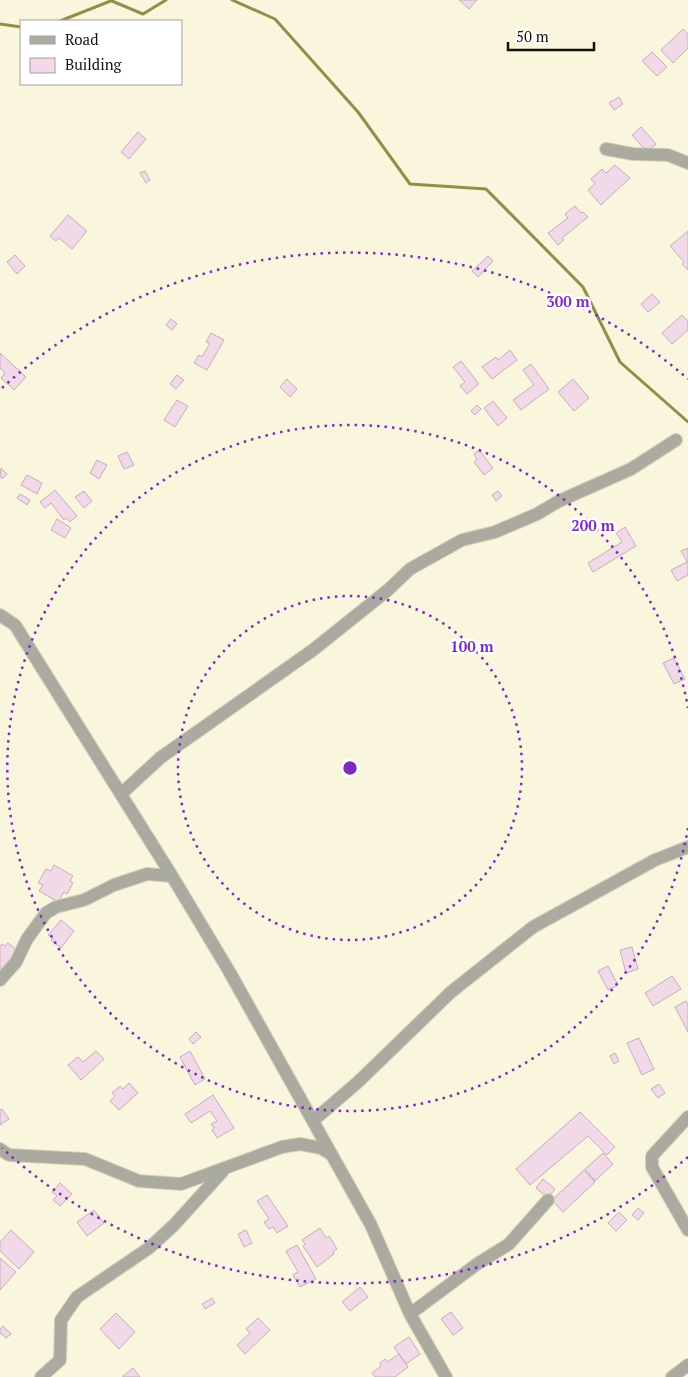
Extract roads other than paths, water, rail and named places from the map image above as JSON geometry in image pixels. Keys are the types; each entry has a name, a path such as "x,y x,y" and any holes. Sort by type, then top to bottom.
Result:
{"street":[{"path":"606,149 633,154 668,154 688,162"},
{"path":"121,794 160,758 313,650 388,590 410,569 462,540 496,532 537,514 558,501 631,469 676,440"},
{"path":"0,615 15,625 229,971 371,1225 410,1314 446,1377"},
{"path":"314,1120 358,1082 451,992 533,927 655,860 688,847"},
{"path":"0,980 16,962 27,939 46,913 56,906 84,900 114,885 147,874 172,876"},
{"path":"688,1117 652,1156 652,1167 688,1230"},
{"path":"0,1148 9,1155 85,1159 139,1181 181,1184 282,1147 300,1144 321,1148 333,1156"},
{"path":"41,1377 60,1360 61,1320 77,1297 149,1248 174,1225 226,1168"},
{"path":"410,1314 477,1264 509,1244 548,1200"},
{"path":"672,1377 688,1365"}],"waterway":[{"path":"63,20 113,0"},
{"path":"112,1 143,14 166,0"},
{"path":"232,0 275,19 358,112 410,184 486,189 583,287 620,362 688,422"},
{"path":"0,24 20,27"}]}
